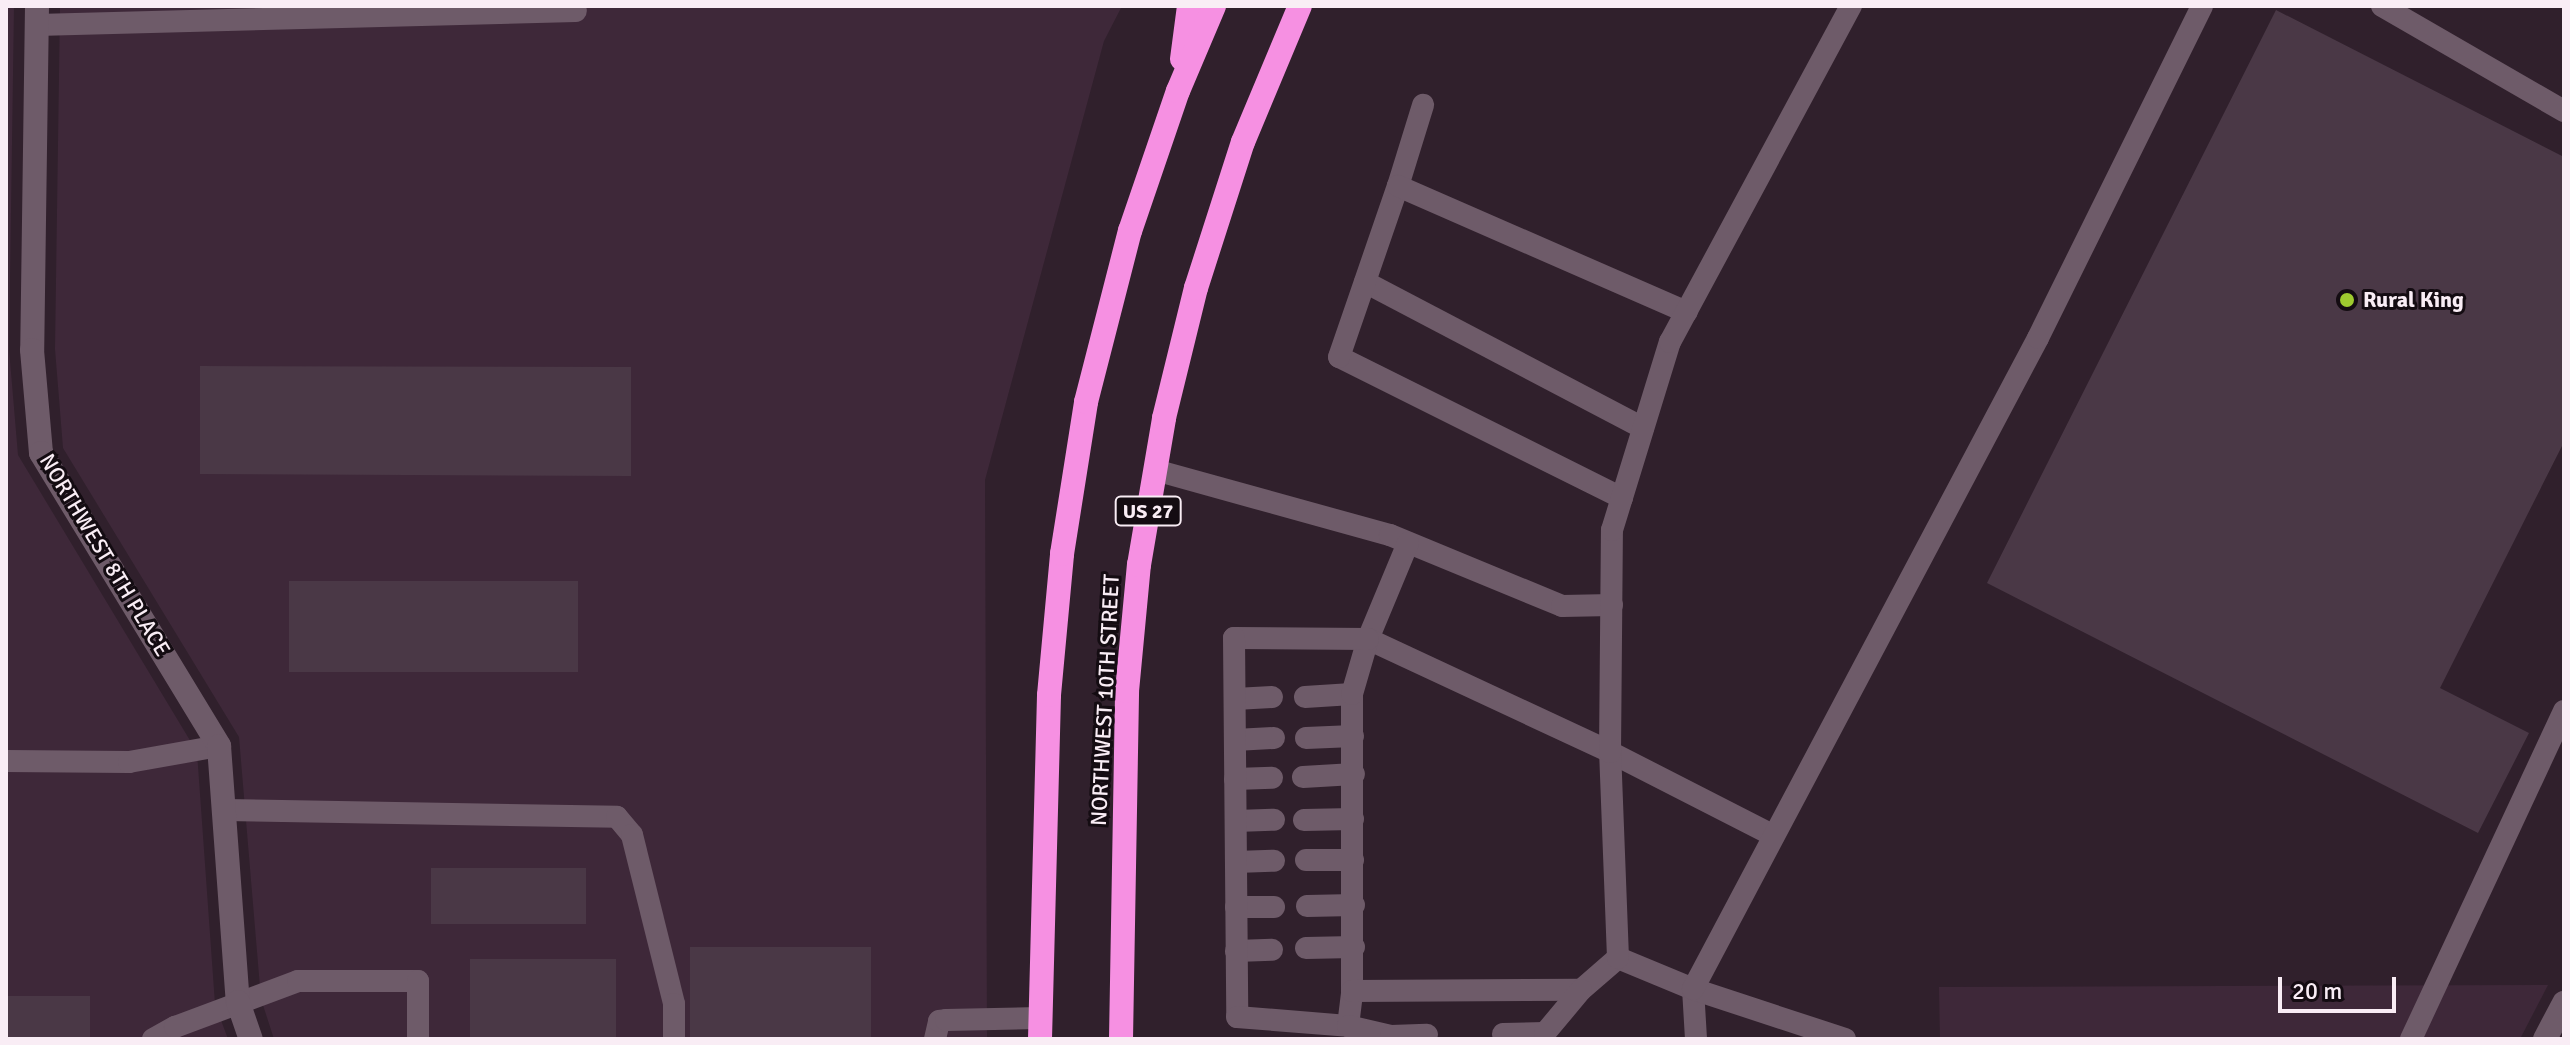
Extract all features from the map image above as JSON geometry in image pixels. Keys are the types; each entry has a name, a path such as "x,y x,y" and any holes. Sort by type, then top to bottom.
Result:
{"highway":[{"path":"1178,91 1189,6"},
{"path":"1040,1028 1048,711 1062,554 1086,402 1130,231 1178,91 1214,6"},
{"name":"NORTHWEST 10TH STREET","path":"1121,1039 1127,691 1139,565 1164,418 1196,288 1243,142 1300,6"}],"street":[{"name":"NORTHWEST 8TH PLACE","path":"37,15 32,350 41,453 219,746 238,1002 251,1039"},
{"path":"2545,1039 2564,1003"}],"lane":[{"path":"1618,958 1610,752 1612,530 1670,342 1851,6"},
{"path":"1696,1039 1693,989 2038,338 2202,6"},
{"path":"2382,6 2564,111"},
{"path":"37,15 576,11"},
{"path":"1423,105 1339,357 1622,498"},
{"path":"1398,186 1687,312"},
{"path":"1365,282 1643,428"},
{"path":"1155,470 1408,543 1562,606 1612,605"},
{"path":"1348,1026 1354,947 1352,694 1368,639 1408,543"},
{"path":"1427,1035 1391,1036 1348,1026 1237,1017 1234,638 1368,639 1610,752 1774,836"},
{"path":"1305,697 1352,694"},
{"path":"1235,699 1272,697"},
{"path":"2411,1039 2564,711"},
{"path":"1306,738 1353,736"},
{"path":"1235,740 1274,738"},
{"path":"6,761 129,762 219,746"},
{"path":"1303,777 1354,774"},
{"path":"1235,779 1272,778"},
{"path":"224,810 617,817 632,835 674,1004 674,1039"},
{"path":"1304,820 1353,819"},
{"path":"1236,821 1274,820"},
{"path":"1306,860 1353,860"},
{"path":"1236,862 1274,861"},
{"path":"1307,906 1354,905"},
{"path":"1236,907 1274,907"},
{"path":"1306,948 1354,947"},
{"path":"1236,951 1272,950"},
{"path":"1618,958 1693,989 1845,1039"},
{"path":"1503,1034 1545,1033 1581,990 1618,958"},
{"path":"153,1039 238,1002 298,981 418,981 418,1039"},
{"path":"1352,991 1581,990"},
{"path":"935,1039 939,1021 946,1020 1040,1028"}],"shaded area":[{"path":"6,6 14,6 9,349 18,455 197,752 215,1004 228,1039 6,1039"},
{"path":"60,6 1122,6 1104,41 985,480 987,1039 274,1039 261,999 239,737 63,448 55,349"},
{"path":"2548,985 2520,1039 1940,1039 1939,987"}],"building":[{"name":"Rural King","path":"2276,10 2564,157 2564,442 2440,688 2529,733 2478,833 1987,583"},
{"path":"200,366 631,367 631,476 200,474"},
{"path":"289,581 578,581 578,672 289,672"},
{"path":"431,868 586,868 586,924 431,924"},
{"path":"690,947 871,947 871,1039 690,1039"},
{"path":"470,959 616,959 616,1039 470,1039"},
{"path":"6,996 90,996 90,1039 6,1039"}],"place":[{"name":"Rural King","path":"2347,300"}]}
